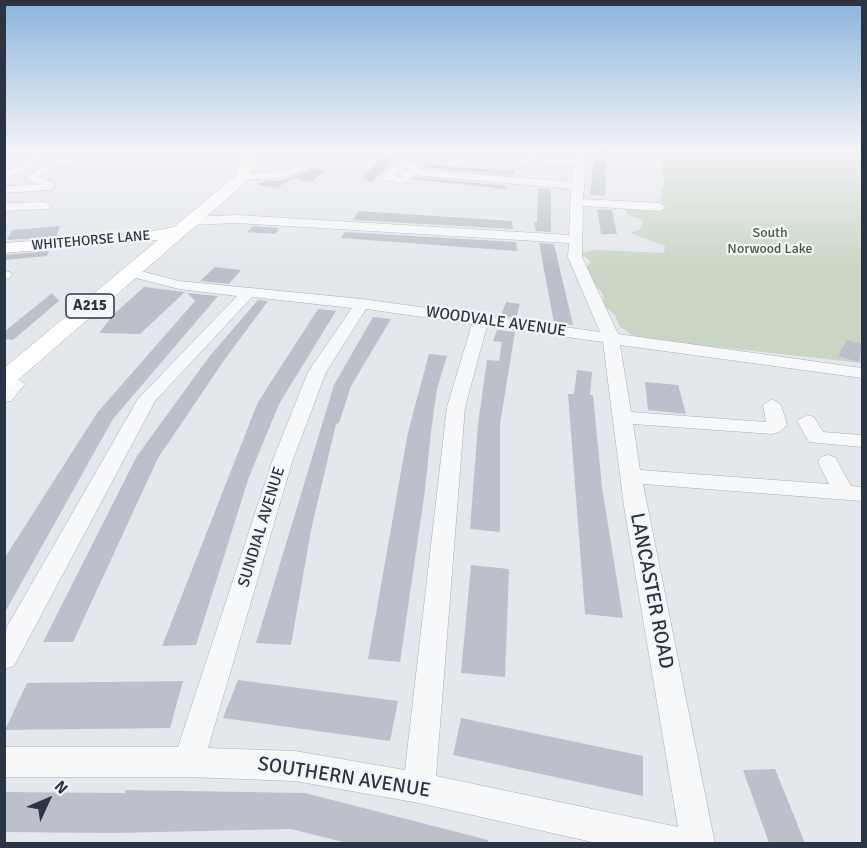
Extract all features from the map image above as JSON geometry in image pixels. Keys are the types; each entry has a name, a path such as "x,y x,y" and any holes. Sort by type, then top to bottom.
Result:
{"main road":[{"name":"A215","path":"5,386 129,272 149,244 184,226 228,189"},
{"name":"WHITEHORSE LANE","path":"4,248 149,244"}],"street":[{"path":"6,200 43,189"},
{"name":"LANCASTER ROAD","path":"577,189 575,257 611,338 630,476 698,843"},
{"path":"6,200 45,206"},
{"path":"576,202 660,207"},
{"path":"184,226 237,219 574,239"},
{"name":"WOODVALE AVENUE","path":"129,272 179,285 362,304 862,373"},
{"path":"4,658 147,399 248,292"},
{"name":"SUNDIAL AVENUE","path":"189,762 282,462 317,372 362,304"},
{"path":"419,788 456,407 481,320"},
{"path":"621,417 771,428 777,425 772,405"},
{"path":"853,494 818,442 862,441"},
{"path":"630,476 853,494"},
{"name":"SOUTHERN AVENUE","path":"4,762 189,762 296,766 419,788 679,843"}],"green space":[{"name":"South Norwood Lake","path":"663,189 862,189 862,363 636,338 619,326 615,315 602,304 604,298 602,293 584,269 591,262 581,253 596,250 664,253 665,246 630,233 640,229 643,223 640,219 628,215 625,209 664,206 660,199"}],"building":[{"path":"538,189 551,189 551,232 536,231 534,222 537,222"},
{"path":"591,189 605,189 605,196 590,195"},
{"path":"597,209 612,210 617,234 601,234"},
{"path":"359,211 512,221 513,229 353,220"},
{"path":"60,226 56,237 7,240 12,230"},
{"path":"253,226 279,228 275,234 247,232"},
{"path":"345,232 516,242 517,251 341,238"},
{"path":"539,243 554,244 573,325 554,323"},
{"path":"49,251 47,256 4,260 4,255"},
{"path":"215,267 241,270 229,284 200,281"},
{"path":"144,287 185,292 140,334 99,333 114,314"},
{"path":"52,293 59,301 13,340 4,339 4,332"},
{"path":"187,293 218,296 113,419 4,614 4,559 97,413 195,301"},
{"path":"258,300 268,301 225,359 158,458 73,642 43,642 137,456 209,357"},
{"path":"506,302 520,304 516,318 501,316"},
{"path":"318,309 336,311 279,404 249,477 196,645 162,646 258,402"},
{"path":"373,317 391,319 351,386 339,423 336,424 311,530 291,645 256,643 334,385"},
{"path":"497,330 515,332 500,424 500,532 470,529 478,424 487,360 499,361 502,342 493,341"},
{"path":"847,340 862,344 859,362 838,356"},
{"path":"429,354 447,356 437,389 400,662 368,659 408,432"},
{"path":"577,370 592,372 590,395 593,395 602,487 623,618 585,614 568,394 574,394"},
{"path":"645,382 678,385 686,414 648,410"},
{"path":"471,565 509,569 505,677 461,673"},
{"path":"238,680 398,701 390,741 223,718"},
{"path":"183,681 170,728 5,730 27,683"},
{"path":"461,718 643,756 643,796 453,755"},
{"path":"775,769 805,843 769,843 743,770"},
{"path":"126,790 305,793 488,840 488,843 347,843 291,829 114,833 4,832 4,792 125,793"}]}
